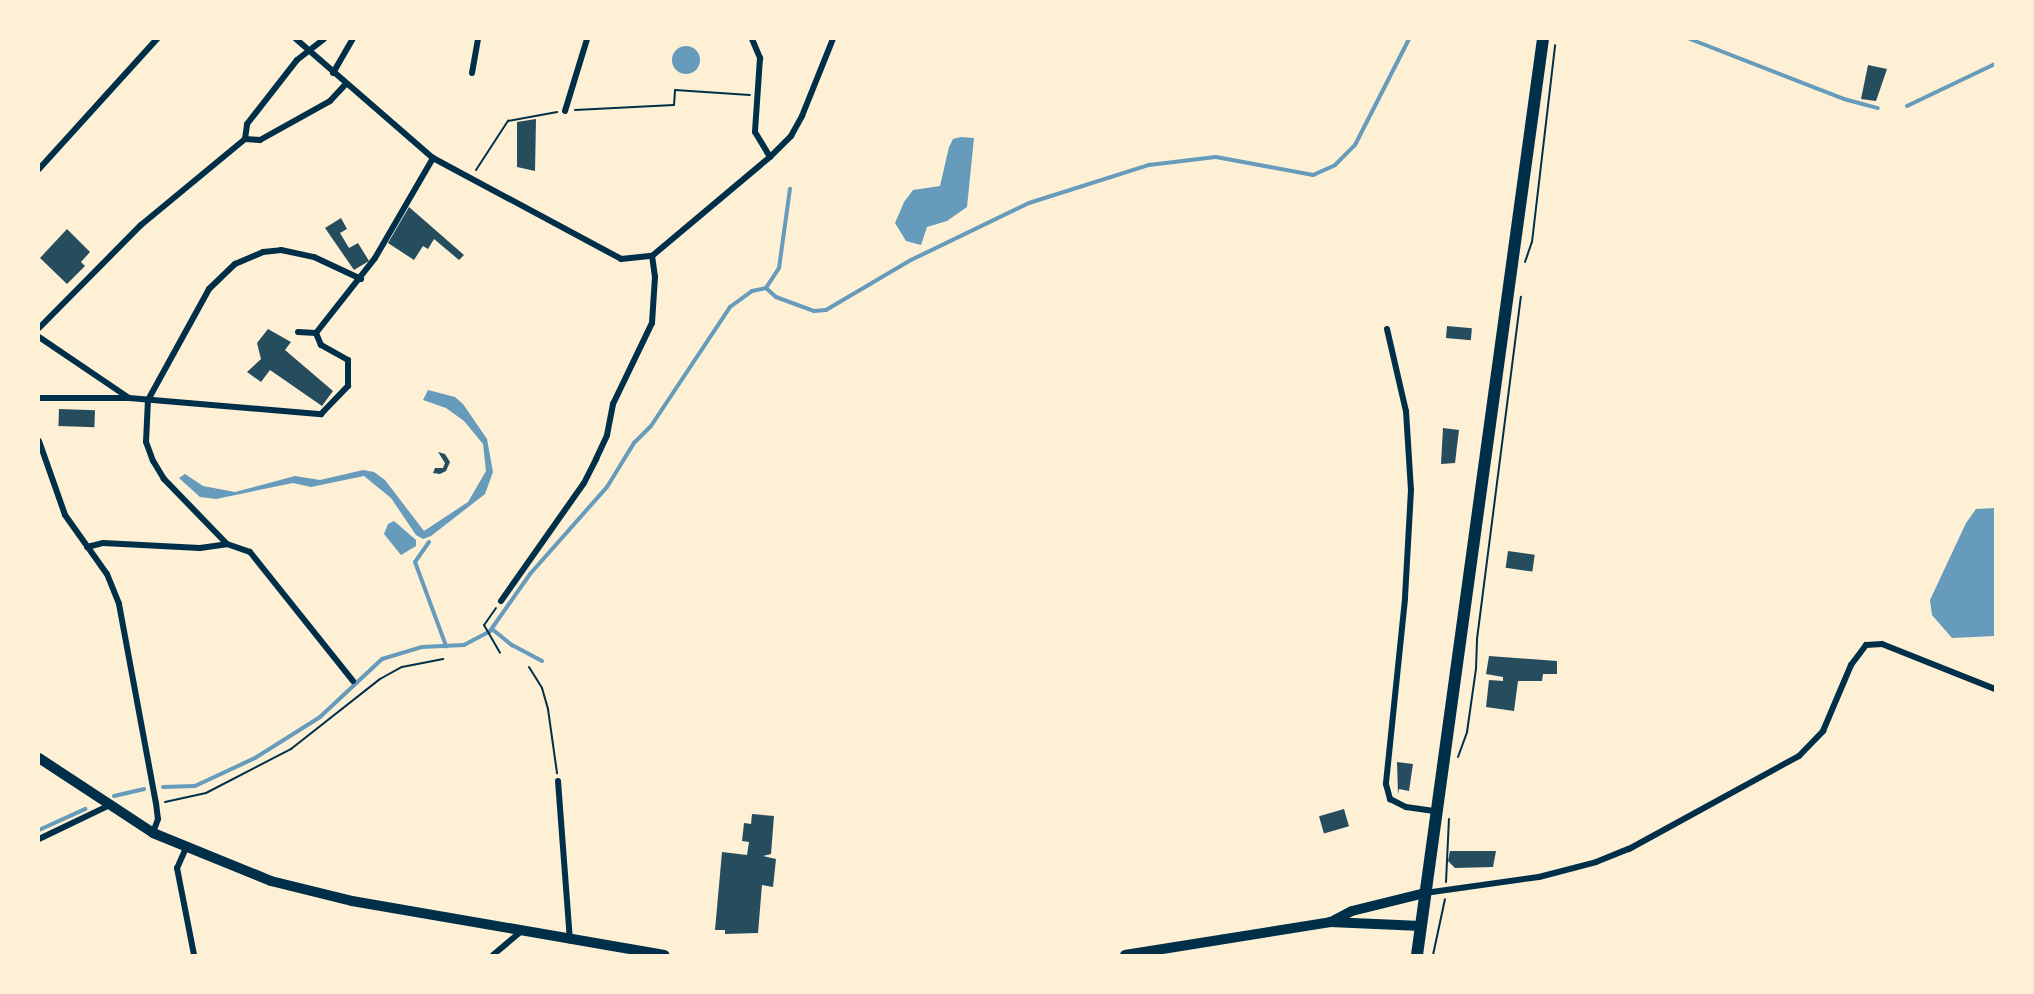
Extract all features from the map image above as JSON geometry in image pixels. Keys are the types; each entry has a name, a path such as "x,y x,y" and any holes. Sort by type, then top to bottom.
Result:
{"main road":[{"path":"1417,955 1543,39"},
{"path":"39,758 108,806 153,833 186,848 303,890 520,932 664,955"},
{"path":"1330,922 1352,911 1425,893"},
{"path":"1125,955 1330,922 1421,926"}],"street":[{"path":"39,169 157,39"},
{"path":"296,39 345,85 433,158 609,256 621,259 652,256 770,157 791,136 802,116 833,39"},
{"path":"39,328 141,225 245,139 247,124 297,60 324,39"},
{"path":"333,73 353,39"},
{"path":"472,74 478,39"},
{"path":"565,111 587,39"},
{"path":"752,39 760,58 755,132 770,157"},
{"path":"245,139 260,140 330,101 345,85"},
{"path":"316,333 361,279 433,158"},
{"path":"353,681 273,577 250,552 227,544 164,479 153,461 146,442 148,400 209,289 235,264 263,252 281,250 314,257 361,279"},
{"path":"501,601 561,518 596,459 607,435 613,404 652,323 655,277 652,256"},
{"path":"1387,329 1406,411 1412,490 1405,599 1386,784 1390,799 1406,807 1436,811"},
{"path":"297,333 316,333"},
{"path":"39,398 129,398 321,414 348,387 348,360 321,345 316,333"},
{"path":"39,337 129,398"},
{"path":"39,441 65,515 107,574 119,604 156,803 158,819 153,833"},
{"path":"87,547 104,543 200,548 227,544"},
{"path":"1425,893 1539,878 1596,862 1629,849 1799,756 1823,731 1851,665 1866,645 1881,644 1995,689"},
{"path":"558,781 570,941"},
{"path":"39,839 108,806"},
{"path":"186,848 177,868 194,955"},
{"path":"493,955 520,932"}],"path":[{"path":"1524,265 1535,219 1556,65 1555,39"},
{"path":"470,180 508,121 565,111 674,105 675,90 757,96"},
{"path":"1455,764 1467,732 1476,669 1477,639 1522,314 1521,288"},
{"path":"500,653 494,638 486,632 484,625 501,601"},
{"path":"156,803 206,793 251,772 325,726 363,693 402,667 443,660"},
{"path":"529,668 542,688 548,709 558,781"},
{"path":"359,689 363,693"},
{"path":"1433,955 1446,890 1449,813"}],"water":[{"path":"686,46 696,50 700,60 696,70 686,74 676,70 672,60 676,50"},
{"path":"974,138 967,207 947,221 927,227 921,245 906,241 895,223 904,202 913,190 940,186 949,147 953,139"},
{"path":"428,390 455,397 463,404 487,439 493,472 485,494 431,536 423,539 416,535 391,498 364,476 311,487 293,483 216,499 200,497 179,478 185,474 203,486 235,492 295,476 320,480 363,470 374,472 385,480 424,531 468,502 486,471 483,444 464,421 446,408 423,400"},
{"path":"1995,508 1995,636 1952,638 1932,615 1930,600 1966,523 1976,509"},
{"path":"394,521 416,540 416,546 401,555 384,534 388,524"}],"building":[{"path":"1868,65 1887,69 1876,101 1861,99"},
{"path":"536,119 535,171 517,167 517,122"},
{"path":"409,207 464,255 459,260 434,239 428,249 423,246 414,260 388,243"},
{"path":"341,218 347,229 340,233 349,248 358,243 369,261 354,270 325,228"},
{"path":"67,229 90,252 81,262 85,266 67,284 40,258"},
{"path":"1447,326 1472,328 1471,340 1446,338"},
{"path":"268,329 291,342 285,350 333,391 322,406 270,370 261,382 247,372 261,359 257,343"},
{"path":"59,409 95,410 94,427 58,426"},
{"path":"1443,428 1459,430 1455,463 1441,464"},
{"path":"438,452 445,454 450,462 446,471 440,474 433,473 435,468 443,468 445,463"},
{"path":"1508,551 1535,555 1532,572 1506,568"},
{"path":"1489,656 1557,661 1557,674 1543,674 1542,681 1518,681 1514,711 1486,707 1489,680 1503,681 1503,677 1486,674"},
{"path":"1397,762 1413,764 1409,791 1399,789 1398,794"},
{"path":"1344,809 1349,826 1324,833 1319,816"},
{"path":"752,814 774,816 771,854 763,856 776,859 773,887 762,885 758,933 725,934 725,930 715,930 722,852 747,855 749,842 742,841 744,823 751,824"},
{"path":"1450,851 1496,851 1493,867 1455,868 1448,861"}],"waterway":[{"path":"766,288 776,297 814,311 826,310 911,260 1029,203 1149,165 1216,157 1313,175 1335,165 1355,145 1409,39"},
{"path":"1690,39 1844,99 1878,108"},
{"path":"1907,106 1995,64"},
{"path":"766,288 779,268 790,189"},
{"path":"163,787 195,786 255,758 320,717 382,659 422,647 464,645 490,631 530,574 607,487 634,443 651,426 730,307 752,291 766,288"},
{"path":"429,542 415,562 446,646"},
{"path":"492,629 512,645 542,661"},
{"path":"114,796 144,789"},
{"path":"39,830 85,809"}]}
